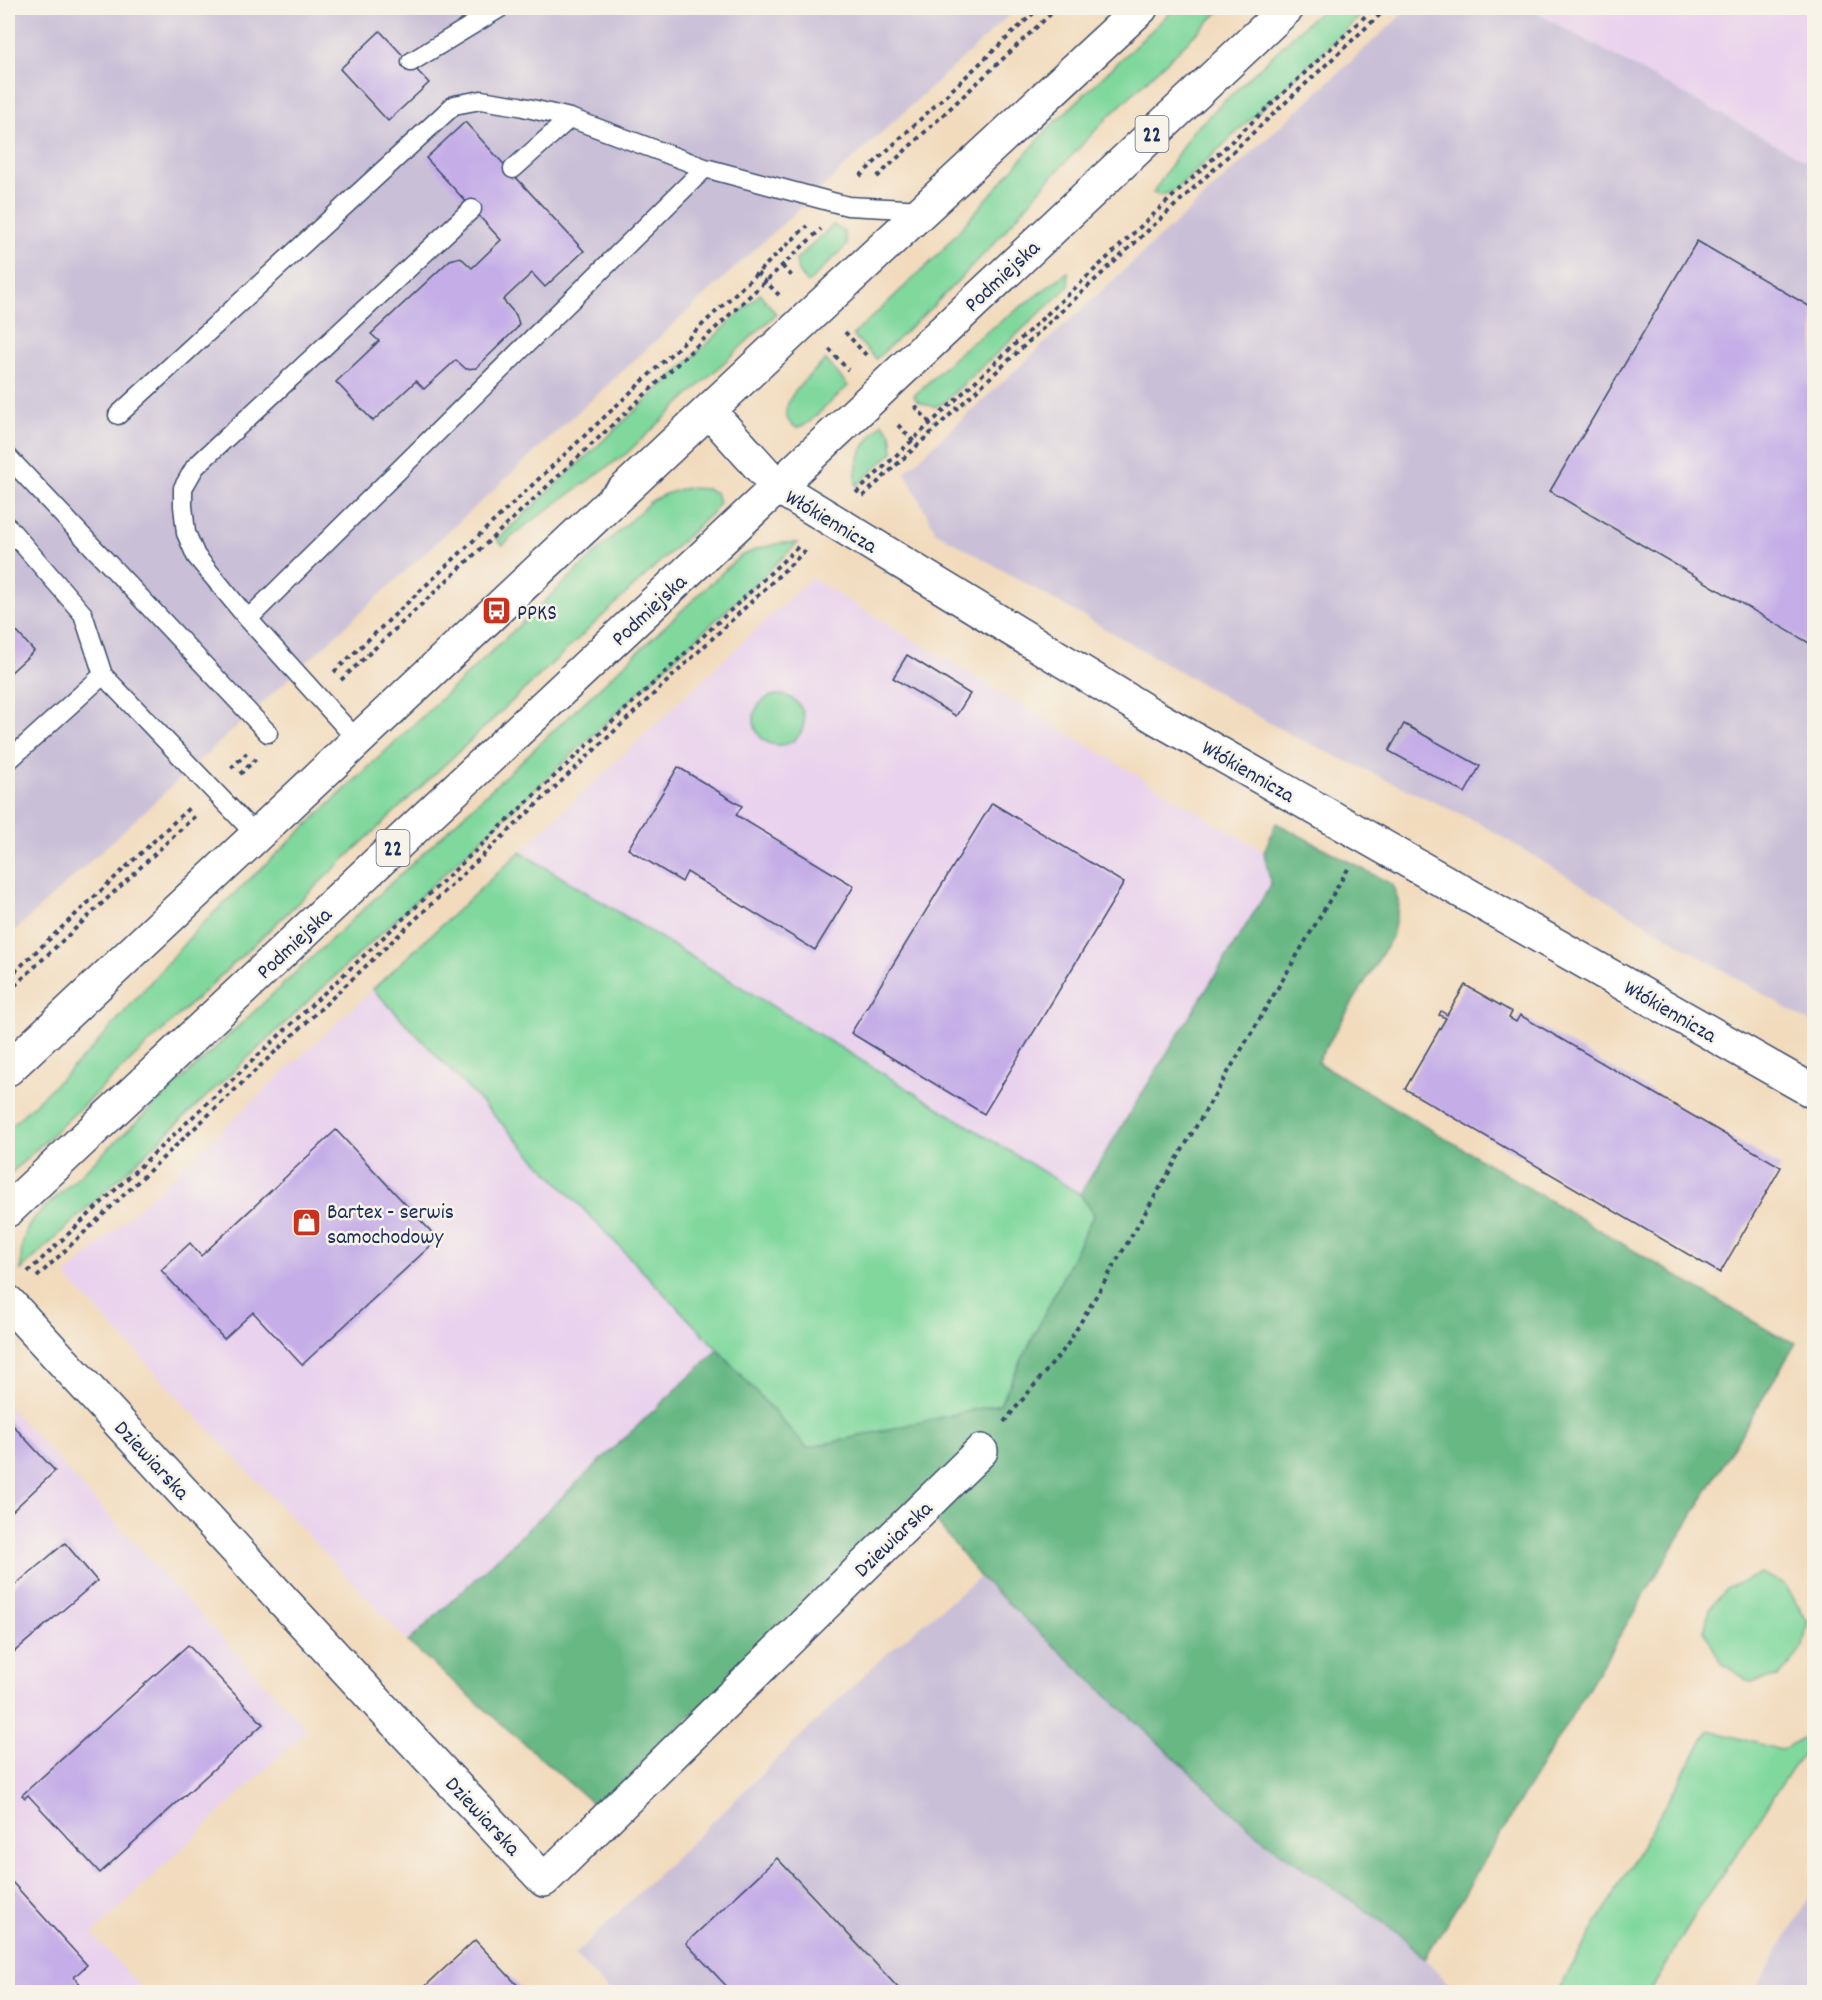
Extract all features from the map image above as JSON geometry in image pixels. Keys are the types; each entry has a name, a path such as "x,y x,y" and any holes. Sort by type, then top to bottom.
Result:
{"main road":[{"path":"8,1069 812,313 1141,8"},
{"name":"Podmiejska","path":"8,1210 1287,8"},
{"name":"Włókiennicza","path":"709,411 778,487 1157,718 1815,1092"},
{"name":"Dziewiarska","path":"8,1302 544,1880 981,1451"}],"lane":[{"path":"411,62 500,8"},
{"path":"118,415 454,105 481,100 519,106 570,118 705,168 839,204 924,210"},
{"path":"513,169 570,118"},
{"path":"248,619 705,168"},
{"path":"358,741 248,619 195,556 186,533 183,488 195,467 472,208"},
{"path":"8,457 268,733"},
{"path":"8,527 83,614 103,675 257,836"},
{"path":"8,761 103,675"}],"path":[{"path":"317,695 782,266 839,204 1039,8"},
{"path":"317,695 757,273 839,204 1057,8"},
{"path":"8,1302 832,520 912,440 1374,8"},
{"path":"25,1274 832,520 918,446 1387,8"},
{"path":"782,266 812,313 882,389 930,423"},
{"path":"757,273 812,313 882,389 912,440 918,446"},
{"path":"8,992 214,791 268,733"},
{"path":"8,978 214,791 260,755"},
{"path":"981,1451 1066,1347 1366,837"}],"shaded area":[{"path":"8,8 1017,8 8,937"},
{"path":"1409,8 1527,8 1814,165 1814,1025 1477,822 1287,733 936,532 905,472"},
{"path":"1526,8 1814,8 1814,167"},
{"path":"811,578 1264,852 1271,885 1080,1194 520,852"},
{"path":"373,989 718,1350 408,1642 65,1276"},
{"path":"8,1406 307,1730 92,1934 145,1992 8,1992"},
{"path":"980,1577 1263,1840 1401,1934 1457,1992 610,1992 574,1955 885,1655"},
{"path":"1814,1889 1814,1992 1754,1992"}],"green space":[{"path":"1175,8 1223,8 1108,117 1044,185 990,248 932,307 876,359 853,335 936,257 1047,130"},
{"path":"1327,8 1369,8 1175,190 1161,196 1153,193 1191,133 1312,18"},
{"path":"833,225 844,231 847,245 808,283 798,272 796,260"},
{"path":"1068,272 1069,286 943,403 934,407 917,401 914,396 961,351"},
{"path":"760,294 776,314 627,453 519,530 503,545 497,540"},
{"path":"826,360 848,386 808,423 797,428 788,421 786,412 788,402 802,383"},
{"path":"882,423 891,433 893,452 856,486 861,452"},
{"path":"686,488 708,489 716,493 719,502 715,510 8,1176 8,1129 91,1050 198,928 651,501"},
{"path":"781,543 798,543 21,1270 22,1244 33,1219 739,557 757,549"},
{"path":"779,695 788,697 799,706 804,720 802,729 793,740 779,745 770,743 759,734 754,720 756,711 765,700"},
{"path":"1276,823 1393,885 1399,904 1392,937 1317,1062 1776,1335 1796,1343 1425,1959 1400,1934 1263,1840 980,1577 915,1494 598,1808 408,1642 718,1350 807,1448 1000,1404 1094,1214 1080,1194 1271,885 1264,852"},
{"path":"520,852 1080,1194 1094,1214 1000,1404 807,1448 718,1350 373,989"},
{"path":"1761,1573 1783,1583 1808,1622 1802,1650 1778,1677 1751,1682 1722,1664 1704,1631 1710,1608 1726,1589"},
{"path":"1709,1730 1781,1750 1814,1732 1814,1746 1797,1760 1740,1849 1707,1895 1649,1992 1557,1992"}],"building":[{"path":"380,31 429,83 388,121 340,69"},
{"path":"465,122 584,251 545,287 532,273 503,300 516,315 519,324 476,368 466,369 456,360 424,389 416,381 373,421 336,382 379,341 371,334 450,260 460,257 472,268 501,240 426,158"},
{"path":"1697,241 1814,309 1814,646 1550,491"},
{"path":"8,622 34,651 8,675"},
{"path":"907,655 970,694 956,716 893,678"},
{"path":"1404,724 1480,766 1465,793 1389,751"},
{"path":"678,767 742,806 736,815 854,886 815,950 687,872 682,882 628,849"},
{"path":"992,803 1124,883 984,1114 851,1033"},
{"path":"1465,985 1512,1012 1509,1018 1516,1022 1520,1015 1781,1167 1720,1273 1405,1089 1446,1018 1439,1015 1441,1011 1447,1015"},
{"path":"336,1130 438,1239 302,1365 253,1312 224,1339 161,1270 190,1243 201,1256"},
{"path":"8,1420 55,1471 8,1515"},
{"path":"65,1543 97,1581 8,1657 8,1591"},
{"path":"188,1645 263,1724 100,1873 28,1795 25,1798 22,1795"},
{"path":"777,1858 902,1992 732,1992 686,1943"},
{"path":"13,1883 87,1965 74,1977 87,1992 8,1992 8,1888"},
{"path":"475,1940 524,1992 419,1992"}],"place":[{"name":"PPKS","path":"496,611"},
{"name":"Bartex - serwis samochodowy","path":"306,1223"}]}
